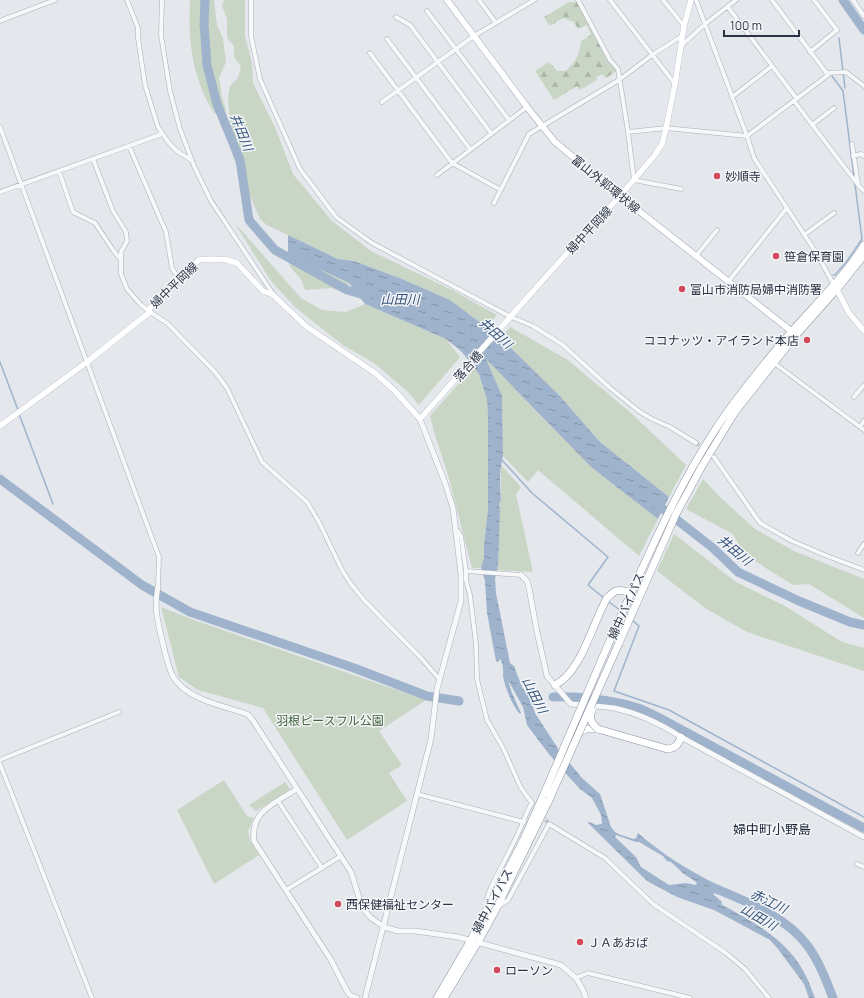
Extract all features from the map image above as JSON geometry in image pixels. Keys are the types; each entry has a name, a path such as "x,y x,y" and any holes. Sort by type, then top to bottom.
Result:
{"highway":[{"name":"婦中バイパス","path":"444,998 474,941 490,903 578,733 699,463 730,409 768,360 836,287 864,248"},
{"name":"婦中バイパス","path":"437,998 496,909 546,797 611,638 670,508 699,463 735,412 774,363 794,333"},
{"path":"557,688 578,660 607,598 614,591 632,591"},
{"path":"607,598 614,594 619,594 624,600 611,638"},
{"path":"598,729 591,721 590,716 604,676"},
{"path":"578,733 586,729 598,729 631,740 667,749 674,748 678,745 681,737"}],"main road":[{"name":"富山外郭環状線","path":"447,0 527,107 562,148 620,196 794,333"},
{"name":"婦中平岡線","path":"511,317 634,180 662,144 684,26 692,0"},
{"name":"婦中平岡線","path":"0,426 88,362 149,311 199,260 212,259 227,260 237,263 263,291 273,295 307,327 375,373 422,417"},
{"path":"836,287 849,313 864,331"},
{"name":"落合橋","path":"422,417 511,317"}],"street":[{"path":"0,21 55,0"},
{"path":"128,0 138,28 138,38 147,90 158,127 176,151 192,160"},
{"path":"162,0 161,35 170,91 180,129 192,160 211,201 273,295"},
{"path":"251,0 251,36 260,79 300,169 336,217 372,243 511,317 533,326 563,345 609,387 640,412 670,427 696,443"},
{"path":"479,0 496,23"},
{"path":"523,0 526,4"},
{"path":"382,102 474,36 534,0"},
{"path":"578,0 610,60 618,69 634,180 682,189"},
{"path":"610,0 674,84"},
{"path":"663,0 684,26"},
{"path":"696,0 754,158 786,209 817,254 836,287"},
{"path":"681,46 705,24 736,0"},
{"path":"628,132 666,128 747,136 828,75 772,0"},
{"path":"810,52 837,30 814,0"},
{"path":"853,0 864,16"},
{"path":"728,7 772,66 812,125 859,187 864,191"},
{"path":"427,11 509,120"},
{"path":"396,17 410,24 491,133"},
{"path":"494,203 529,134 543,127 619,80 652,55 682,36"},
{"path":"388,39 470,149"},
{"path":"370,53 452,163 501,190"},
{"path":"732,97 772,66"},
{"path":"826,73 846,72 864,86"},
{"path":"437,174 527,107"},
{"path":"812,125 834,108"},
{"path":"0,127 159,557 155,611 165,653 173,677 179,685 194,696 247,714 252,719 351,872 362,907 370,917 384,927 398,931 446,934 561,965 576,978 586,998"},
{"path":"0,192 162,134"},
{"path":"852,144 859,187"},
{"path":"129,146 166,232 172,268 179,279"},
{"path":"854,156 861,154 864,156"},
{"path":"93,159 113,211 126,232 127,241 121,252 121,274 127,289 141,305 167,323 215,372 227,388 262,462 307,502 319,522 342,570 351,584 364,600 421,658 440,680"},
{"path":"59,171 73,212 95,223 121,260"},
{"path":"859,187 864,184"},
{"path":"728,282 786,209"},
{"path":"804,235 834,213"},
{"path":"696,256 717,230"},
{"path":"774,363 862,429 864,421"},
{"path":"854,397 864,384"},
{"path":"365,998 431,739 437,689 461,601 461,574 457,530 453,508 422,417"},
{"path":"714,457 760,523 792,541 864,570"},
{"path":"457,530 461,536 467,571 476,644 477,679 487,720 504,748 521,788 532,803 529,807 524,822 488,892 487,899 490,903"},
{"path":"858,552 864,544"},
{"path":"467,571 521,575 527,580 547,676 571,704 614,708 665,726 681,737 864,837"},
{"path":"0,760 119,712"},
{"path":"0,764 92,998"},
{"path":"296,789 260,813 255,822 253,832 254,841 331,960 347,991 350,995 357,998"},
{"path":"417,794 524,822"},
{"path":"278,801 322,868"},
{"path":"496,909 508,900 549,824 605,858 653,904 726,953 745,969 769,998"},
{"path":"286,890 341,856"},
{"path":"856,864 864,867"},
{"path":"576,978 588,973 690,998"}],"green space":[{"path":"190,0 214,0 217,25 223,39 226,62 219,78 226,110 215,114 207,101 196,74 191,45"},
{"path":"224,0 245,0 245,36 252,63 253,83 275,127 293,174 332,221 371,251 454,291 497,315 486,327 450,300 402,279 354,261 338,259 267,225 260,219 233,157 228,98 230,86 238,78 241,66 234,57 234,46 227,38 227,19 222,6"},
{"path":"569,2 578,2 616,65 617,71 606,78 602,74 596,77 597,80 580,90 577,86 554,100 535,71 549,62 557,71 565,71 572,65 576,58 581,41 591,35 587,25 578,29 574,22 563,18 550,26 544,17"},
{"path":"234,222 301,298 322,310 346,312 365,304 446,339 460,357 419,405 408,392 374,363 344,346 296,308 271,281"},
{"path":"288,260 319,269 349,283 349,285 336,290 331,288 306,290 302,281 290,266"},
{"path":"510,327 568,360 631,413 686,465 669,497 599,441 560,396 501,338"},
{"path":"485,358 591,467 658,519 639,556 538,470 528,482 503,456 502,396"},
{"path":"473,367 479,374 487,400 488,416 488,510 484,557 481,568 472,568 449,478 430,416"},
{"path":"501,465 521,487 516,494 533,572 497,570 500,511 499,502 501,501"},
{"path":"703,479 755,529 794,551 864,579 864,618 809,584 793,585 744,554 733,534 686,509"},
{"path":"674,534 736,582 785,606 842,642 864,648 864,671 747,632 705,608 657,571"},
{"name":"羽根ピースフル公園","path":"161,607 194,620 426,700 379,731 402,765 389,773 407,801 347,840 263,708 198,690 179,677"},
{"path":"224,780 247,816 254,818 248,831 250,841 259,855 214,884 177,810"},
{"path":"285,782 290,789 256,811 249,805"}],"water":[{"name":"山田川","path":"288,235 338,259 354,261 402,279 450,300 501,338 560,396 599,441 669,497 658,519 591,467 486,359 502,396 503,456 500,473 501,501 499,503 498,566 495,579 496,593 510,663 514,666 522,687 530,698 535,713 559,750 582,778 600,794 611,827 615,832 634,839 638,833 656,848 695,873 716,884 712,892 722,902 721,904 759,926 781,943 791,954 800,965 815,998 809,998 804,984 770,940 714,910 677,897 647,881 588,823 589,822 596,825 602,823 601,815 592,798 580,789 568,776 527,725 523,707 508,680 521,713 520,714 508,694 503,678 502,662 500,659 498,662 496,661 487,613 485,581 481,568 484,557 488,510 488,416 487,400 479,374 462,352 446,339 365,304 349,283 319,269 288,260","holes":["616,835 639,842 663,856 667,861 671,862 697,884 686,883 669,885 641,867 636,857 615,837"]}],"waterway":[{"name":"井田川","path":"205,0 204,24 207,65 217,104 240,160 249,220 275,250 347,290 368,296"},
{"path":"843,0 864,30"},
{"path":"839,38 845,88"},
{"path":"832,76 843,91 854,177"},
{"path":"833,275 835,275 847,261 862,239 855,184"},
{"path":"0,362 18,410"},
{"path":"19,414 53,504"},
{"path":"501,459 532,493 608,557 588,585 604,598"},
{"path":"0,479 142,585 190,612 354,668 427,696 459,701"},
{"name":"井田川","path":"654,502 713,548 738,572 799,601 850,622 864,625"},
{"path":"609,602 620,610"},
{"path":"632,620 639,626 614,691 669,710 864,817"},
{"name":"山田川","path":"553,697 584,698 607,701 629,705 650,713 864,828"},
{"name":"赤江川","path":"705,894 714,888 765,911 788,926 798,935 811,951 822,971 833,998"}],"tunnel":[{"path":"696,443 714,457"},
{"path":"542,815 549,824"}],"place":[{"name":"妙順寺","path":"717,176"},
{"name":"笹倉保育園","path":"776,256"},
{"name":"富山市消防局婦中消防署","path":"682,289"},
{"name":"ココナッツ・アイランド本店","path":"807,340"},
{"name":"西保健福祉センター","path":"338,904"},
{"name":"ＪＡあおば","path":"580,942"},
{"name":"ローソン","path":"497,970"}],"district":[{"name":"婦中町小野島","path":"772,829"}]}
